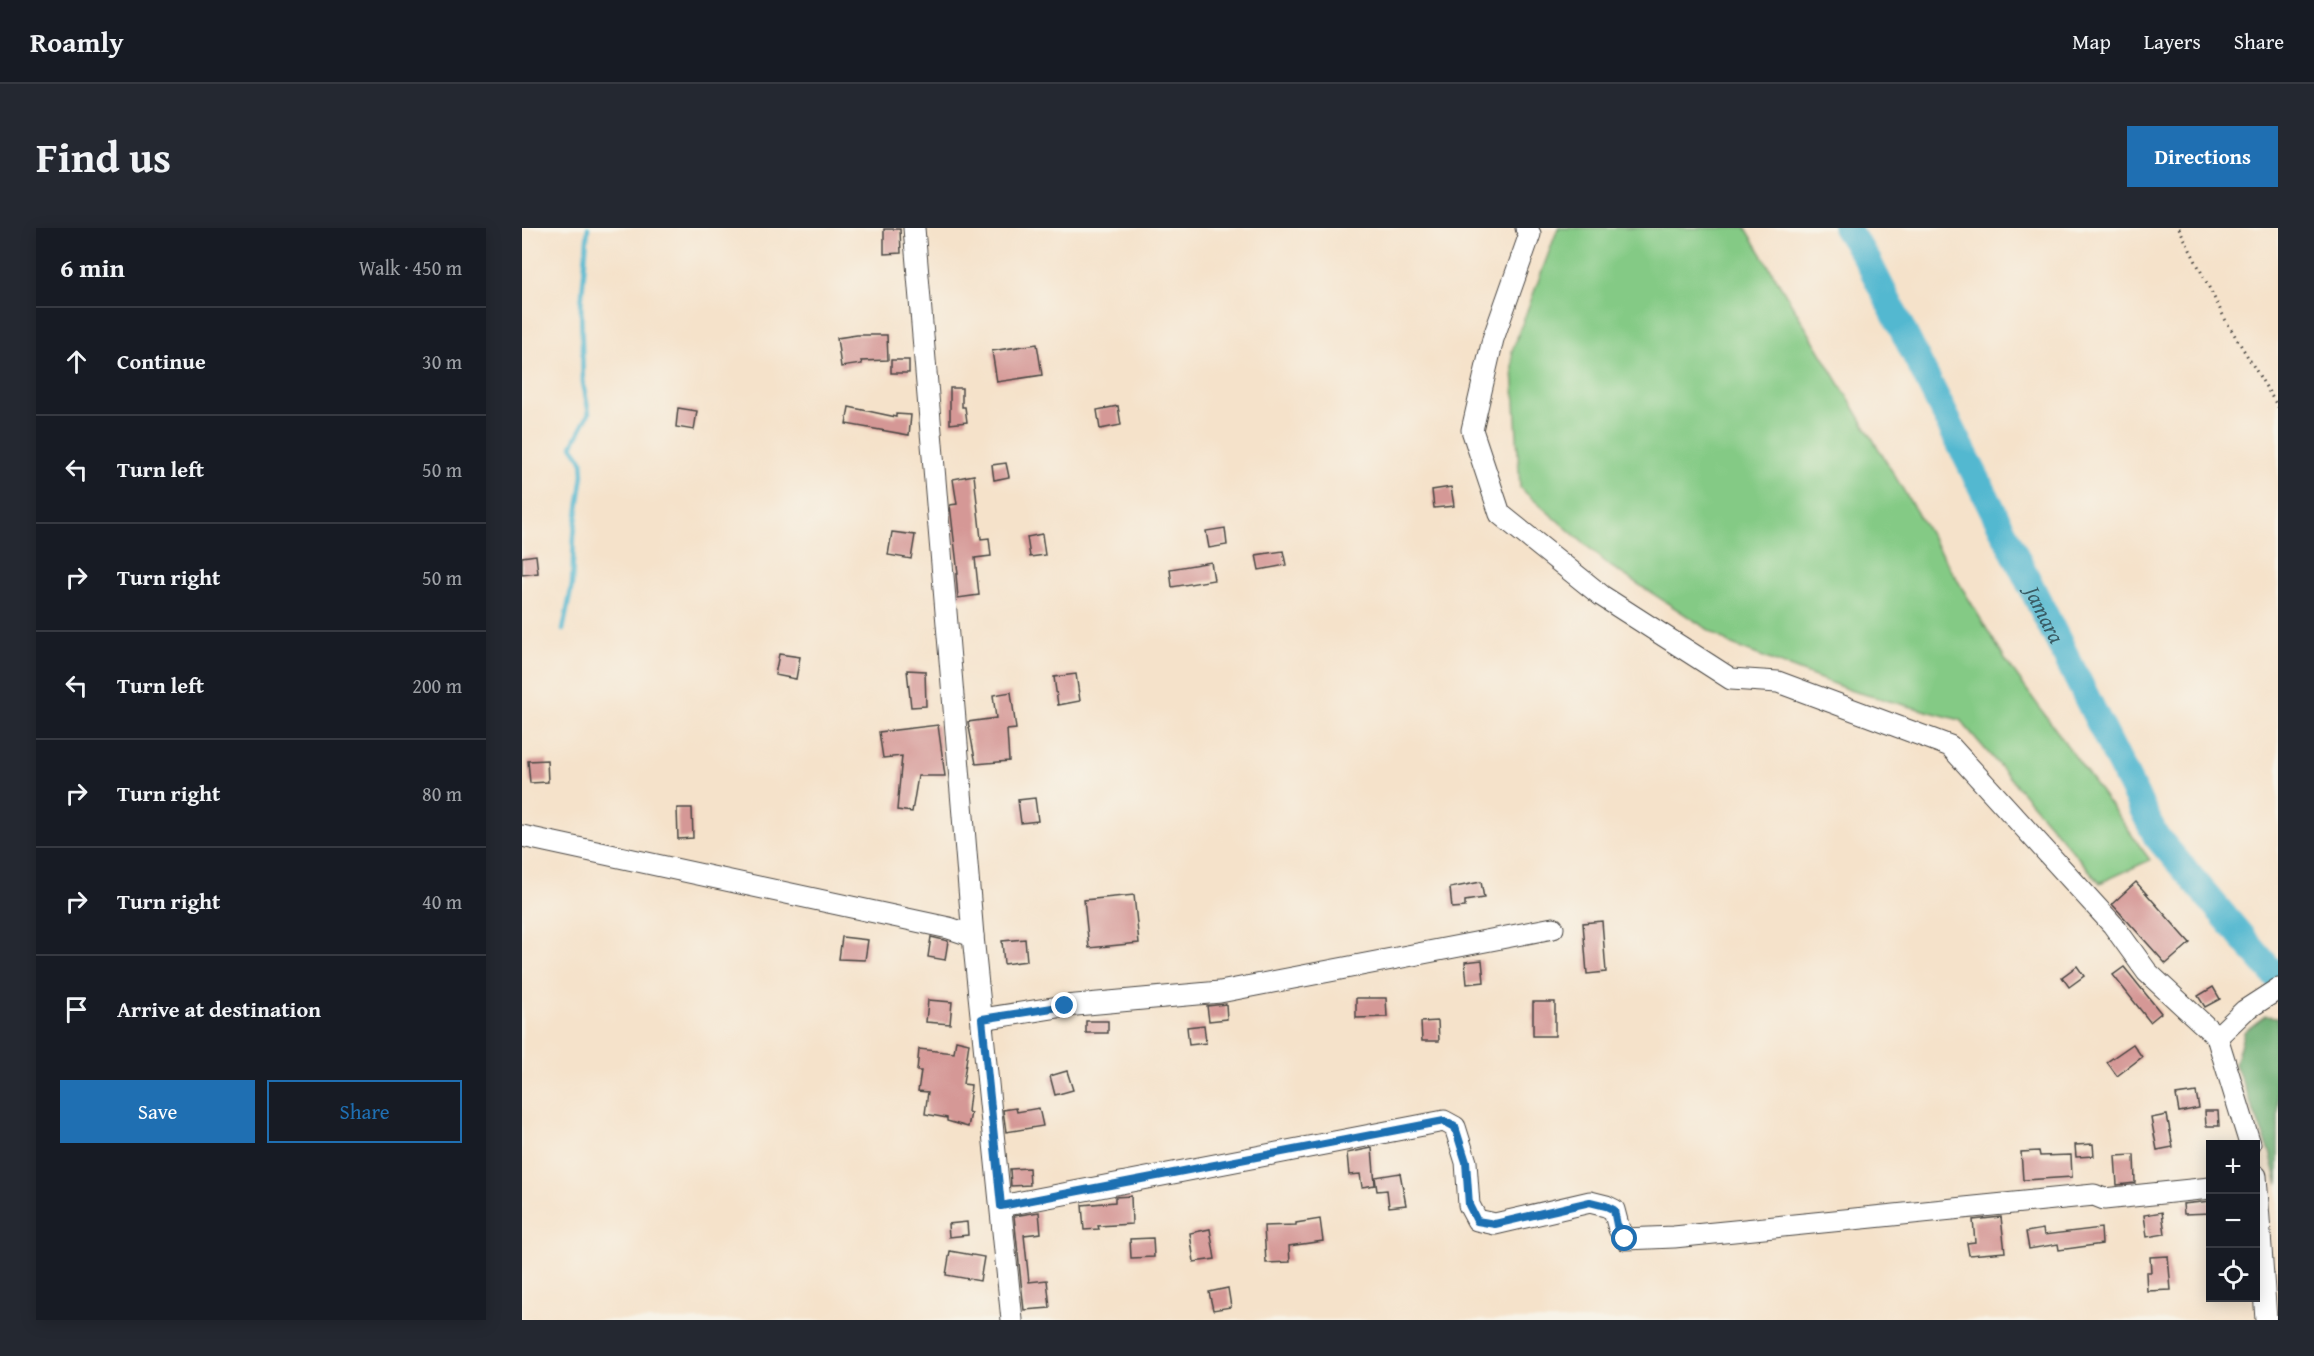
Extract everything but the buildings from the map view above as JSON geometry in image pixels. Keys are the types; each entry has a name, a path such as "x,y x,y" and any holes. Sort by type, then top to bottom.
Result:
{"street":[{"path":"914,228 973,936 1012,1320"},
{"path":"1526,228 1530,234 1493,339 1472,430 1500,514 1602,596 1731,679 1778,682 1950,746 2113,925 2147,972 2217,1037 2249,1140"},
{"path":"522,836 949,928 973,936"},
{"path":"982,1019 1065,1006 1220,992 1553,928"},
{"path":"2217,1037 2244,1011 2278,989"},
{"path":"1001,1206 1444,1121 1455,1127 1466,1162 1469,1205 1477,1221 1495,1224 1590,1202 1614,1210 1618,1230 1625,1239 1674,1237 2094,1195 2104,1199 2206,1189"},
{"path":"2257,1194 2270,1312"}],"path":[{"path":"2179,228 2224,319 2278,407"}],"green space":[{"path":"1558,228 1746,228 2006,661 2150,860 2100,883 1960,720 1852,691 1732,645 1610,566 1520,488 1512,351"},
{"path":"2265,1016 2278,1017 2278,1185 2270,1152 2235,1064 2244,1032"}],"waterway":[{"path":"563,630 572,585 574,535 583,475 582,460 572,446 589,413 583,383 581,306 588,228"},
{"name":"Jamara","path":"1846,228 1868,261 2156,836 2278,979"}],"route":[{"path":"1065,1006 982,1019 1001,1206 1444,1121 1455,1127 1466,1162 1469,1205 1477,1221 1495,1224 1590,1202 1614,1210 1618,1230 1625,1239"}]}
